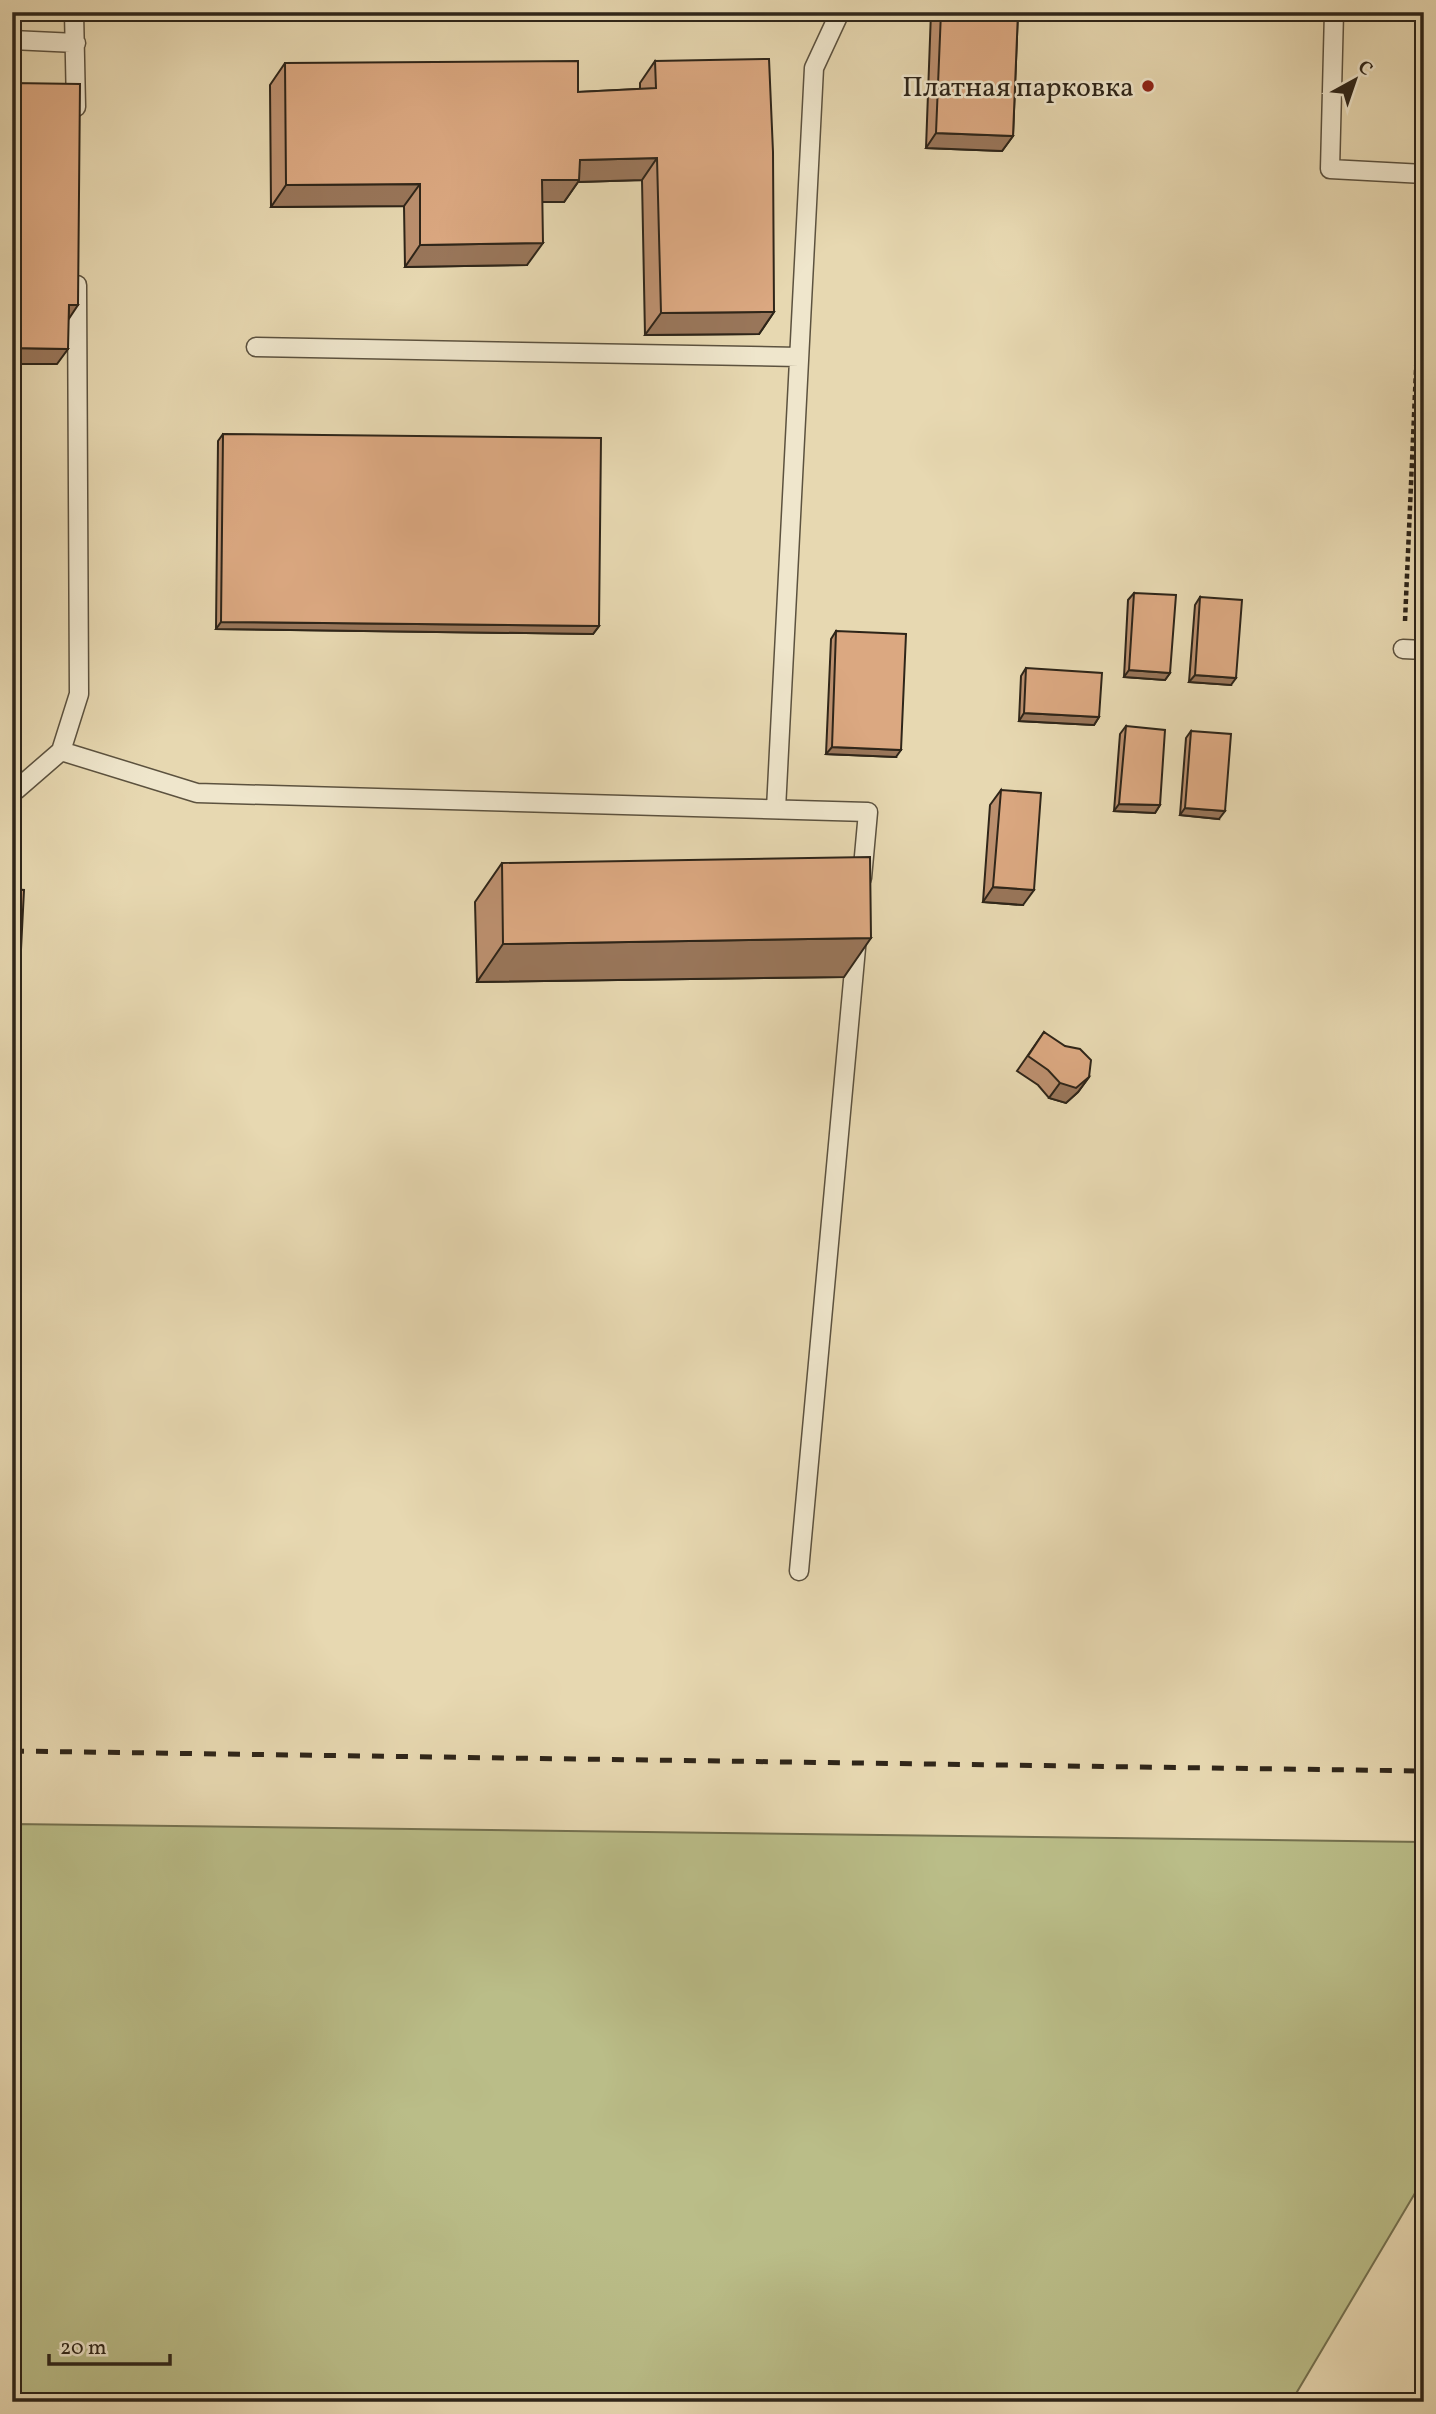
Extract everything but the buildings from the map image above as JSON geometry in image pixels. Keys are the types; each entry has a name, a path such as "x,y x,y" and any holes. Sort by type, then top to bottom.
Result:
{"lane":[{"path":"74,12 76,126"},
{"path":"776,809 814,68 840,12"},
{"path":"1334,12 1330,169 1424,174"},
{"path":"12,40 76,43"},
{"path":"12,790 16,790 61,751 79,694 77,265"},
{"path":"256,347 799,357"},
{"path":"1404,649 1424,650"},
{"path":"61,751 197,793 868,812 861,895"},
{"path":"799,1572 858,922"}],"path":[{"path":"1404,649 1418,325 1424,325"}],"green space":[{"path":"12,1824 1424,1842 1424,2178 1291,2402 12,2402"}],"railway":[{"path":"12,1751 1424,1771"}],"place":[{"name":"Платная парковка","path":"1148,86"}]}
